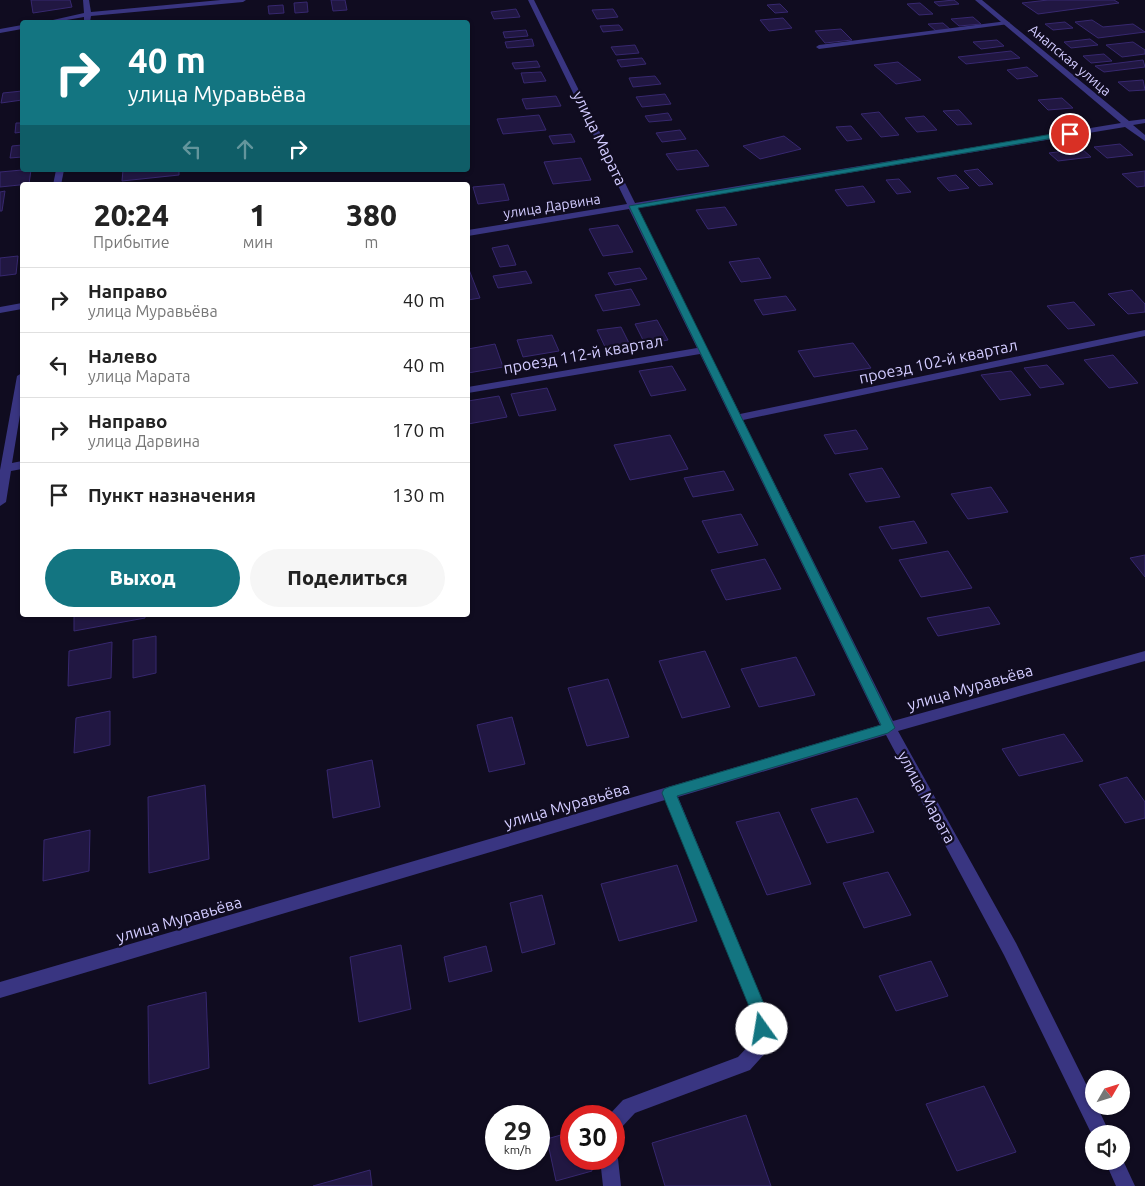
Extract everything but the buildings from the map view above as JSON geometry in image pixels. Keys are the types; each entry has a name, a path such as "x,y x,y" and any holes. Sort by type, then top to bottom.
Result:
{"street":[{"path":"86,0 87,20"},
{"path":"57,20 88,14 243,0"},
{"name":"улица Марата","path":"531,0 888,728 1010,948 1097,1125"},
{"name":"Анапская улица","path":"978,0 1145,139"},
{"path":"819,47 1007,24"},
{"path":"0,31 20,27"},
{"name":"улица Дарвина","path":"470,233 1145,121"},
{"path":"0,310 20,306"},
{"name":"проезд 102-й квартал","path":"737,418 1145,332"},
{"name":"проезд 112-й квартал","path":"470,390 704,350"},
{"path":"0,502 20,388"},
{"path":"6,468 20,465"},
{"name":"улица Муравьёва","path":"0,990 888,728 1145,656"},
{"path":"625,1111 629,1106 744,1064 763,1043 761,1016 669,793"},
{"path":"610,1170 612,1186"},
{"path":"1118,1170 1126,1186"}],"route":[{"path":"762,1029 761,1016 669,793 888,728 633,206 1070,134"}]}
